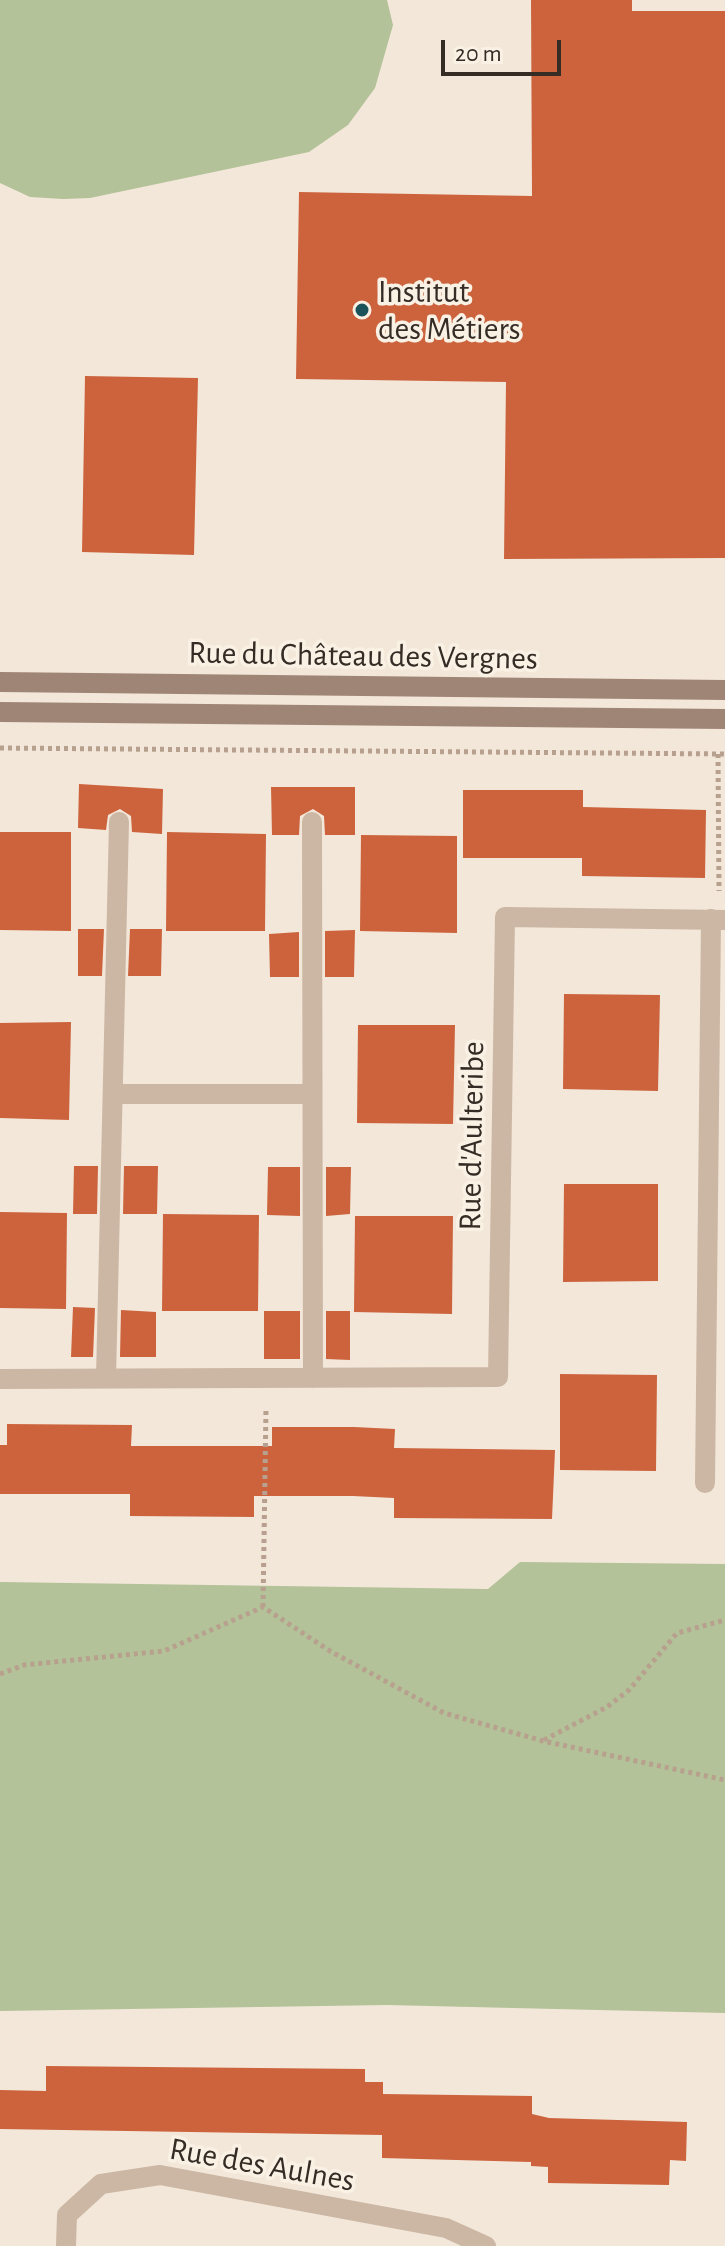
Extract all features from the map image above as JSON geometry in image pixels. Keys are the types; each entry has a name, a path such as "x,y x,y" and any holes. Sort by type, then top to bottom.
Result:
{"main road":[{"name":"Rue du Château des Vergnes","path":"0,682 725,690"},
{"name":"Rue du Château des Vergnes","path":"0,712 725,719"}],"street":[{"path":"106,1378 119,822"},
{"path":"312,822 310,1094 313,1378"},
{"name":"Rue d'Aulteribe","path":"0,1379 498,1377 505,917 718,919"},
{"path":"705,1483 716,1257 718,919"},
{"path":"113,1094 310,1094"},
{"name":"Rue des Aulnes","path":"66,2246 67,2215 101,2184 160,2175 446,2228 486,2246"}],"path":[{"path":"0,748 722,754 718,919"},
{"path":"263,1607 267,1377"},
{"path":"0,1674 24,1665 164,1651 263,1607"},
{"path":"263,1607 330,1651 444,1713 543,1741 725,1780"},
{"path":"543,1741 607,1707 629,1690 677,1633 725,1620"}],"green space":[{"path":"0,0 387,0 393,25 375,88 348,125 309,152 90,198 30,197 0,183"},
{"path":"520,1562 725,1564 725,2013 387,2005 0,2011 0,1582 488,1589"}],"building":[{"path":"531,0 632,0 632,11 725,11 725,558 504,559 506,382 296,379 299,192 532,196"},
{"path":"85,376 198,378 194,555 82,552"},
{"path":"79,784 163,789 162,834 132,832 131,816 120,809 108,815 106,830 78,828"},
{"path":"271,787 355,787 355,835 325,835 324,816 313,809 300,816 299,835 272,835"},
{"path":"463,790 583,790 583,807 706,810 705,878 582,876 582,858 463,858"},
{"path":"0,832 71,832 71,931 0,930"},
{"path":"167,832 266,834 265,931 166,931"},
{"path":"361,835 457,836 457,933 360,931"},
{"path":"78,929 104,929 102,976 78,976"},
{"path":"130,929 162,929 161,976 128,976"},
{"path":"355,930 354,977 325,977 325,931"},
{"path":"299,932 299,977 270,977 269,934"},
{"path":"564,994 660,995 658,1091 563,1089"},
{"path":"71,1022 69,1120 0,1118 0,1023"},
{"path":"358,1025 455,1025 453,1124 357,1123"},
{"path":"74,1166 98,1166 97,1214 73,1214"},
{"path":"124,1166 158,1166 157,1214 123,1214"},
{"path":"268,1167 300,1167 300,1216 267,1215"},
{"path":"326,1167 351,1167 350,1214 326,1216"},
{"path":"564,1184 658,1184 658,1281 563,1282"},
{"path":"0,1212 67,1213 66,1309 0,1308"},
{"path":"163,1214 259,1215 258,1311 162,1311"},
{"path":"355,1216 453,1216 452,1314 354,1312"},
{"path":"73,1307 95,1308 93,1357 71,1357"},
{"path":"121,1310 156,1312 156,1357 120,1357"},
{"path":"264,1311 300,1311 300,1359 264,1359"},
{"path":"326,1311 350,1311 350,1360 326,1359"},
{"path":"560,1374 657,1375 656,1471 560,1470"},
{"path":"7,1424 132,1425 131,1446 272,1446 272,1427 354,1427 395,1429 394,1448 555,1450 552,1519 394,1518 394,1498 353,1496 254,1496 254,1517 130,1516 130,1494 0,1494 0,1445 7,1445"},
{"path":"46,2066 365,2069 365,2082 383,2082 383,2094 532,2096 532,2114 549,2118 687,2122 686,2161 670,2160 669,2185 548,2183 548,2167 531,2166 531,2162 382,2158 382,2135 0,2129 0,2090 46,2091"}],"place":[{"name":"Institut des Métiers","path":"362,310"}]}
